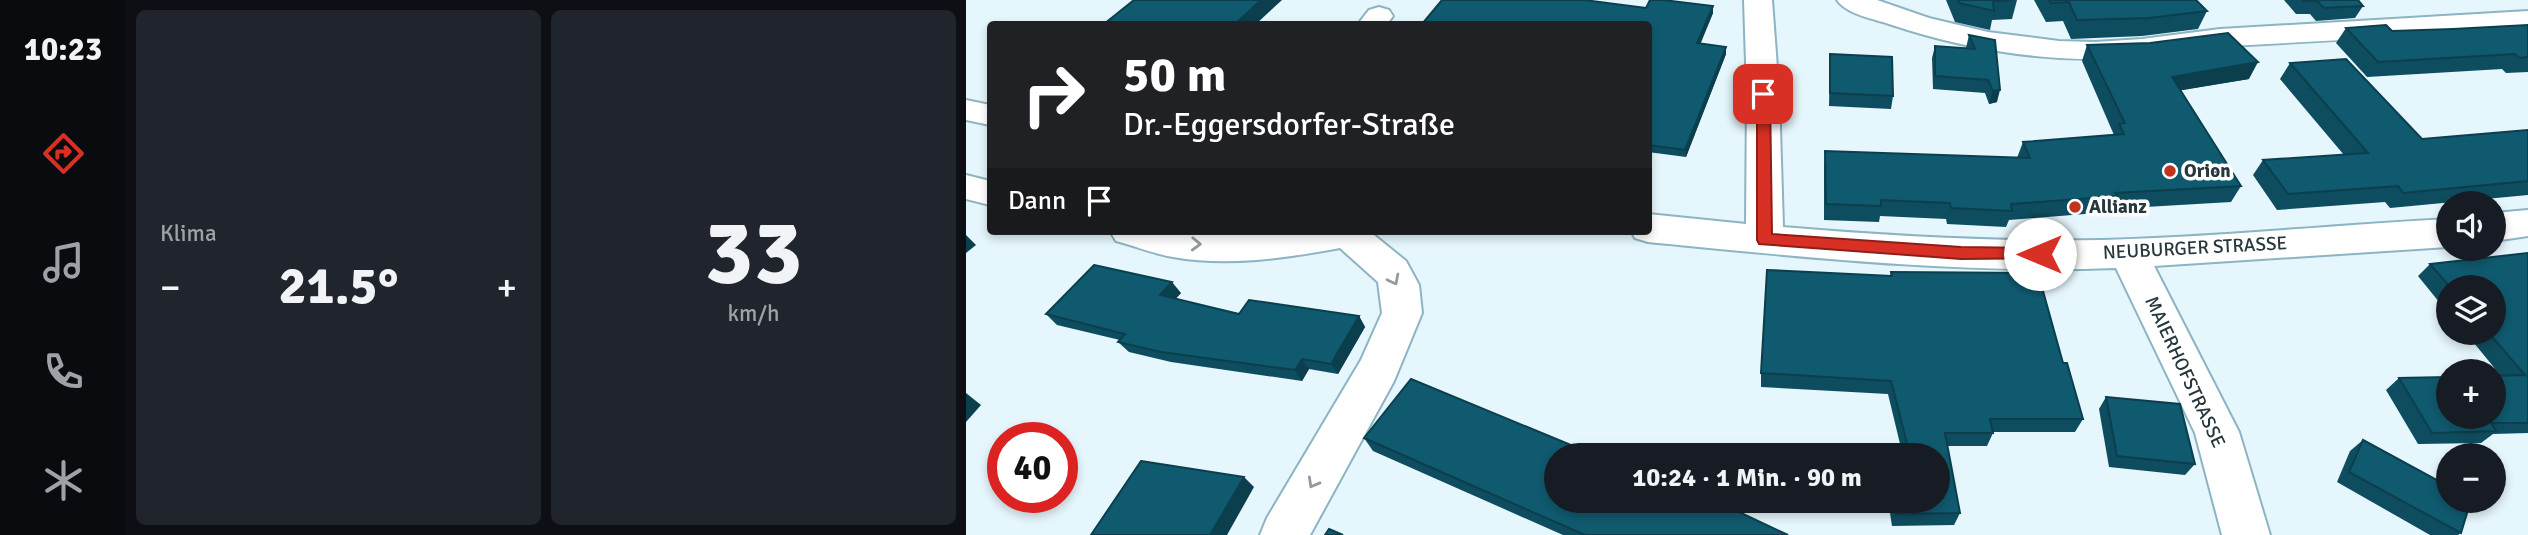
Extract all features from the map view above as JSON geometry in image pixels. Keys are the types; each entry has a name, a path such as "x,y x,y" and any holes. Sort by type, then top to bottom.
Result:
{"street":[{"path":"1758,0 1763,94 1765,240"},
{"path":"1851,0 1945,33 2012,45 2071,49 2129,50 2218,38 2528,20"},
{"path":"966,110 987,114"},
{"path":"966,187 987,192"},
{"path":"2506,226 2528,223"},
{"name":"NEUBURGER STRASSE","path":"1652,228 1765,240 1988,254 2128,253 2436,234"},
{"path":"1144,235 1177,244 1238,246 1302,241 1332,235"},
{"path":"1284,535 1379,368 1402,313 1399,285 1392,272 1350,235"},
{"name":"MAIERHOFSTRASSE","path":"2128,253 2217,432 2246,535"}],"building":[{"path":"1134,0 1261,0 1238,21 1108,21"},
{"path":"1442,0 1584,0 1646,8 1650,0 1663,0 1713,6 1697,43 1726,47 1685,150 1652,146 1652,21 1424,21"},
{"path":"1958,0 2012,0 1993,1 1994,11 1959,3"},
{"path":"2049,0 2196,0 2207,11 2149,18 2077,20 2069,2 2051,3"},
{"path":"2302,0 2358,0 2363,6 2324,8 2317,1"},
{"path":"2386,25 2392,31 2528,25 2528,57 2519,58 2515,54 2378,62 2346,28"},
{"path":"2228,33 2258,62 2172,77 2241,186 2115,193 2117,196 2011,204 2012,211 1951,208 1950,203 1881,200 1881,206 1826,204 1825,151 2030,158 2023,142 2124,134 2119,124 2125,123 2087,45 2150,43"},
{"path":"1969,35 1995,40 2000,90 1993,91 1988,80 1935,76 1935,46 1975,49"},
{"path":"1830,54 1892,57 1893,96 1830,93"},
{"path":"2346,59 2422,139 2528,130 2528,181 2403,193 2398,186 2288,194 2263,160 2368,153 2290,63"},
{"path":"2528,253 2528,423 2506,423 2506,376 2525,375 2499,345 2506,345 2506,275 2440,275 2430,264 2506,261 2506,255"},
{"path":"1094,265 1172,282 1160,295 1239,314 1249,300 1359,316 1331,364 1302,359 1295,370 1161,352 1118,342 1125,334 1046,314"},
{"path":"1767,270 1892,276 1891,272 2038,273 2063,363 2067,363 2083,419 1990,419 1993,433 1945,433 1947,443 1907,443 1891,381 1761,373"},
{"path":"2436,377 2436,429 2496,431 2432,433 2399,378"},
{"path":"1411,379 1566,443 1544,443 1544,513 1741,513 1788,535 1585,535 1364,438"},
{"path":"2106,397 2180,404 2195,464 2117,456"},
{"path":"2363,440 2436,480 2436,513 2467,513 2461,533 2349,472"},
{"path":"1950,460 1960,513 1896,514 1950,513"},
{"path":"1141,461 1244,477 1210,535 1091,535"},
{"path":"1329,529 1343,535 1325,535"}],"place":[{"name":"Orion","path":"2170,171"},
{"name":"Allianz","path":"2075,207"}],"route":[{"path":"1763,94 1765,240 1961,253 2040,254"}]}
